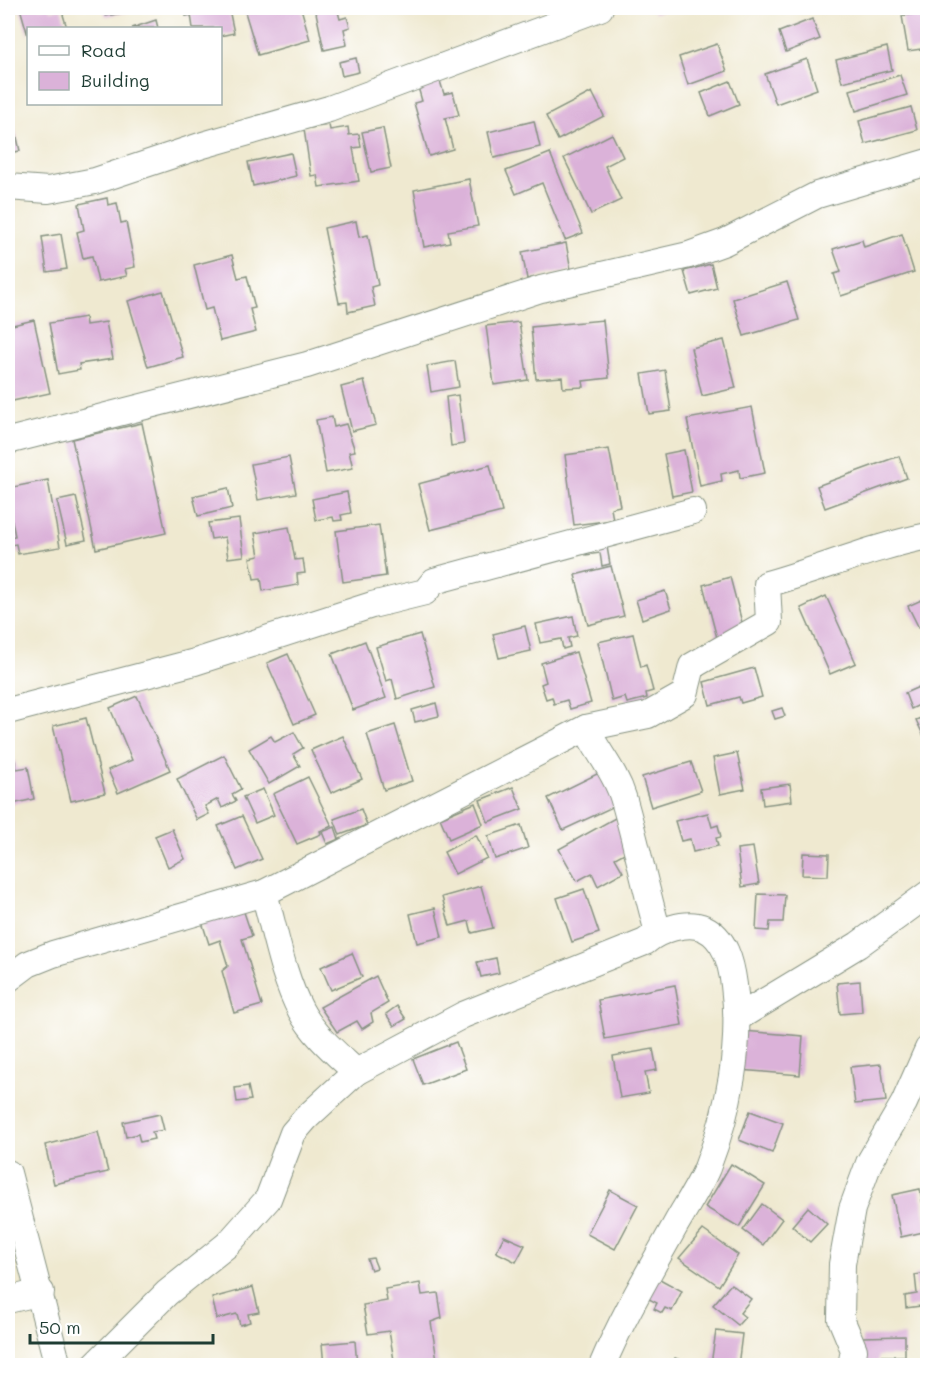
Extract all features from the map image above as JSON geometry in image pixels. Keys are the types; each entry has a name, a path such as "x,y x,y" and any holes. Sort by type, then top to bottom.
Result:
{"street":[{"path":"8,187 48,190 95,181 192,148 329,109 600,8"},
{"path":"8,441 307,365 541,289 689,255 724,242 817,195 927,162"},
{"path":"8,711 195,662 372,605 425,592 434,581 693,511"},
{"path":"8,979 28,964 53,954 264,892 586,728 648,715 685,694 692,666 769,622 767,584 811,572 851,556 927,536"},
{"path":"586,728 594,745 608,763 623,798 658,932"},
{"path":"264,892 291,988 302,1012 315,1031 356,1072"},
{"path":"739,1017 858,945 927,894"},
{"path":"94,1365 150,1308 228,1244 268,1199 293,1133 356,1072 463,1015 645,942 658,932 697,925 715,933 733,970 739,1017 723,1117 706,1169 638,1291 602,1365"},
{"path":"851,1365 854,1350 841,1319 841,1308 842,1264 852,1209 869,1163 904,1103 927,1049"},
{"path":"8,1173 41,1292 58,1365"},
{"path":"8,1300 41,1292"}],"building":[{"path":"20,8 50,8 51,11 61,8 67,27 27,27 27,32"},
{"path":"104,8 145,8 145,9 106,16"},
{"path":"184,8 229,9 234,33 222,36 222,27 193,27 191,15 186,16"},
{"path":"262,8 301,8 310,40 258,55 245,12"},
{"path":"315,8 337,8 340,19 347,17 350,27 344,29 347,45 324,50"},
{"path":"652,8 671,8 654,13"},
{"path":"928,12 928,48 908,51 902,16"},
{"path":"812,19 820,39 786,52 779,32"},
{"path":"156,20 158,27 135,27"},
{"path":"717,44 727,71 688,85 679,57"},
{"path":"887,47 892,70 842,82 836,60"},
{"path":"356,58 359,72 342,76 339,62"},
{"path":"807,59 817,89 776,104 765,74"},
{"path":"900,75 907,95 856,111 850,90"},
{"path":"440,81 444,94 453,92 459,115 445,118 453,149 429,156 414,103 422,101 418,87"},
{"path":"730,81 739,104 710,116 701,93"},
{"path":"592,92 604,116 558,140 546,116"},
{"path":"8,97 20,151 8,153"},
{"path":"911,107 917,130 865,144 859,121"},
{"path":"534,121 540,147 494,158 488,132"},
{"path":"329,125 330,130 348,127 349,135 359,134 361,147 353,148 359,181 319,187 317,175 311,176 304,129"},
{"path":"383,128 391,168 371,172 362,132"},
{"path":"612,134 623,157 605,166 621,200 591,214 564,158"},
{"path":"291,153 296,176 253,186 248,162"},
{"path":"550,153 583,233 565,240 542,183 516,194 506,171"},
{"path":"469,179 478,226 448,231 450,242 424,247 414,190"},
{"path":"107,198 108,205 117,203 121,223 126,222 135,267 125,269 127,276 98,282 92,256 83,258 77,232 84,230 79,204"},
{"path":"356,221 359,237 368,235 378,285 371,287 375,306 348,312 347,302 339,303 324,228"},
{"path":"61,234 67,269 47,272 42,237"},
{"path":"902,234 914,272 841,296 834,274 841,272 833,249 862,240 864,247"},
{"path":"566,243 571,270 527,279 522,252"},
{"path":"232,255 238,278 247,276 255,308 250,309 256,332 220,341 212,308 205,310 194,265"},
{"path":"711,264 717,288 691,295 684,271"},
{"path":"787,282 799,320 744,336 733,299"},
{"path":"163,291 183,357 148,367 128,301"},
{"path":"85,317 86,325 106,322 113,359 79,364 80,370 58,374 49,323"},
{"path":"34,320 50,393 8,402 8,326"},
{"path":"603,320 609,378 583,381 584,387 563,388 562,377 536,379 531,327"},
{"path":"519,322 528,380 494,385 486,326"},
{"path":"724,340 736,388 702,396 691,348"},
{"path":"455,361 459,387 431,392 427,366"},
{"path":"665,370 671,411 649,414 642,374"},
{"path":"364,381 376,425 352,431 341,387"},
{"path":"458,395 464,444 451,446 446,397"},
{"path":"752,407 765,473 740,478 739,470 721,474 722,481 700,486 687,419"},
{"path":"332,417 334,427 346,424 355,451 349,452 353,468 326,473 316,420"},
{"path":"142,423 166,533 96,549 72,439"},
{"path":"609,449 620,506 611,508 613,520 574,525 565,455"},
{"path":"684,450 692,492 672,496 664,454"},
{"path":"899,456 907,478 825,508 817,486"},
{"path":"289,457 296,493 258,500 251,464"},
{"path":"490,465 502,512 430,530 418,484"},
{"path":"48,480 60,547 18,554 16,544 10,545 9,537 15,536 12,521 8,522 8,488"},
{"path":"228,488 232,508 198,516 193,496"},
{"path":"347,492 351,513 341,515 342,520 334,521 333,517 316,520 312,499"},
{"path":"76,497 86,540 67,544 57,501"},
{"path":"239,519 244,556 228,558 225,537 211,539 208,523"},
{"path":"379,525 386,576 343,582 336,531"},
{"path":"289,527 295,560 303,559 305,573 297,574 298,585 263,591 261,578 254,579 250,558 259,556 255,533"},
{"path":"606,541 610,564 602,566 600,553 586,555 585,545"},
{"path":"611,566 624,616 588,625 575,575"},
{"path":"730,577 744,630 717,638 703,585"},
{"path":"665,591 671,609 642,619 636,600"},
{"path":"826,596 856,663 830,674 801,608"},
{"path":"928,597 928,624 919,628 908,606"},
{"path":"573,616 577,636 568,638 570,647 563,649 561,639 540,643 536,624"},
{"path":"525,626 531,651 499,658 493,634"},
{"path":"420,634 435,687 397,699 392,679 386,681 376,647"},
{"path":"633,634 641,667 646,665 653,691 646,693 647,698 627,703 625,697 612,701 598,642"},
{"path":"365,641 386,698 353,710 332,654"},
{"path":"576,652 591,703 570,709 567,700 554,704 552,697 546,699 541,684 546,682 541,663"},
{"path":"288,654 315,715 294,724 267,663"},
{"path":"754,668 762,697 741,703 739,697 710,705 704,682"},
{"path":"928,683 928,701 911,709 905,693"},
{"path":"137,696 170,770 118,793 108,770 132,760 110,708"},
{"path":"436,703 439,716 415,722 412,710"},
{"path":"782,708 785,716 775,719 772,711"},
{"path":"928,715 928,745 916,720"},
{"path":"86,718 105,793 71,801 53,726"},
{"path":"395,725 412,781 384,790 367,734"},
{"path":"294,732 303,748 293,754 300,766 269,784 249,749 271,736 275,742"},
{"path":"343,736 362,779 331,793 311,750"},
{"path":"737,753 745,789 720,794 713,758"},
{"path":"224,755 241,789 232,794 236,801 222,808 218,799 205,806 209,814 197,820 177,779"},
{"path":"15,761 17,769 28,767 34,799 8,805 8,762"},
{"path":"691,762 701,791 651,807 642,777"},
{"path":"601,772 617,805 563,830 548,798"},
{"path":"308,777 332,826 320,831 321,834 297,844 273,794"},
{"path":"790,784 792,801 763,805 761,788"},
{"path":"513,787 522,809 488,822 480,800"},
{"path":"263,789 274,815 255,823 243,797"},
{"path":"475,803 483,824 449,839 440,818"},
{"path":"361,809 367,825 340,835 334,819"},
{"path":"708,813 712,827 718,825 721,837 716,838 718,846 693,852 690,839 681,841 675,821"},
{"path":"242,816 262,859 237,870 218,826"},
{"path":"615,818 632,849 615,858 623,872 598,886 592,873 577,881 559,849"},
{"path":"521,825 528,848 495,859 488,836"},
{"path":"335,827 339,839 327,844 322,832"},
{"path":"172,829 185,859 168,867 155,836"},
{"path":"476,835 487,858 455,874 444,852"},
{"path":"753,847 759,884 742,887 737,849"},
{"path":"803,853 829,854 828,876 802,875"},
{"path":"481,886 493,928 472,933 469,921 450,926 442,897"},
{"path":"584,889 599,933 572,942 557,898"},
{"path":"758,894 785,895 783,922 770,922 769,931 756,930"},
{"path":"435,908 442,937 417,943 410,914"},
{"path":"243,909 252,936 242,939 262,1005 234,1013 222,971 228,966 220,940 209,944 202,922"},
{"path":"352,953 362,977 331,990 321,967"},
{"path":"496,958 499,973 481,977 477,962"},
{"path":"376,976 388,1003 371,1013 373,1022 362,1029 357,1021 337,1032 320,1007"},
{"path":"860,981 862,1012 840,1014 837,983"},
{"path":"675,985 682,1025 605,1039 598,1000"},
{"path":"397,1006 406,1019 394,1026 386,1014"},
{"path":"743,1031 803,1036 800,1075 740,1070"},
{"path":"456,1042 466,1069 423,1085 413,1059"},
{"path":"653,1049 657,1070 645,1072 649,1093 620,1098 613,1056"},
{"path":"881,1064 886,1101 855,1104 850,1067"},
{"path":"248,1086 251,1100 237,1102 235,1088"},
{"path":"750,1111 783,1123 772,1153 739,1140"},
{"path":"160,1114 164,1130 152,1132 154,1139 140,1142 138,1134 126,1137 123,1122"},
{"path":"98,1132 108,1172 54,1184 45,1145"},
{"path":"731,1164 765,1185 739,1227 705,1207"},
{"path":"920,1189 928,1231 901,1237 892,1195"},
{"path":"610,1190 638,1205 615,1249 587,1234"},
{"path":"762,1204 782,1219 763,1245 743,1230"},
{"path":"808,1207 827,1224 810,1242 792,1226"},
{"path":"703,1230 738,1255 719,1286 679,1258"},
{"path":"504,1236 525,1245 516,1262 496,1252"},
{"path":"373,1258 377,1268 371,1270 367,1259"},
{"path":"928,1273 928,1305 906,1308 905,1296 917,1294 915,1275"},
{"path":"658,1278 682,1291 672,1311 665,1308 662,1313 654,1309 657,1303 647,1298"},
{"path":"420,1283 422,1295 438,1293 442,1318 431,1322 438,1366 395,1366 389,1331 368,1334 363,1305 387,1301 385,1289"},
{"path":"731,1284 751,1299 740,1313 745,1317 738,1325 713,1305"},
{"path":"253,1287 259,1312 248,1314 250,1322 240,1325 237,1314 217,1319 212,1298"},
{"path":"716,1331 742,1334 738,1366 711,1364"},
{"path":"905,1336 905,1356 878,1356 878,1362 862,1362 862,1337"},
{"path":"355,1341 357,1366 324,1366 322,1344"},
{"path":"675,1358 693,1365 693,1366 672,1366"}]}
